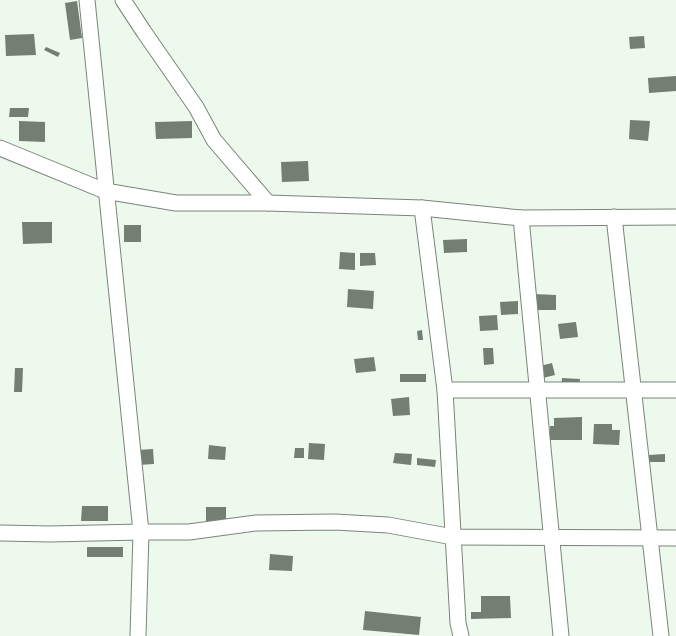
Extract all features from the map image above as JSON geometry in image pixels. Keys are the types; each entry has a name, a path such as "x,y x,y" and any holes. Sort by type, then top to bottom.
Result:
{"street":[{"path":"87,0 105,191 141,532 138,636"},
{"path":"123,0 196,107 214,140 268,203"},
{"path":"0,148 105,191 176,203 268,203 422,208 521,218 676,217"},
{"path":"422,208 445,390 458,623 461,636"},
{"path":"614,217 661,636"},
{"path":"521,218 561,636"},
{"path":"445,390 676,390"},
{"path":"0,533 50,534 188,532 256,523 335,522 388,525 453,537 676,538"}],"building":[{"path":"77,1 82,38 70,40 65,3"},
{"path":"34,34 36,55 6,56 5,35"},
{"path":"644,36 645,48 630,49 629,37"},
{"path":"46,47 60,53 58,57 44,50"},
{"path":"676,76 676,91 649,93 648,78"},
{"path":"10,108 29,108 28,117 9,117"},
{"path":"630,120 650,121 648,141 629,139"},
{"path":"19,121 45,122 45,142 19,141"},
{"path":"192,121 192,138 156,139 155,122"},
{"path":"308,161 309,181 282,182 281,162"},
{"path":"22,222 52,222 52,243 23,244"},
{"path":"124,225 141,225 141,242 124,242"},
{"path":"467,239 467,252 444,253 443,240"},
{"path":"340,252 355,253 355,270 339,269"},
{"path":"360,253 375,253 376,265 360,266"},
{"path":"348,289 374,291 373,309 347,307"},
{"path":"534,294 556,295 556,310 534,310"},
{"path":"518,301 518,314 501,315 500,302"},
{"path":"497,315 498,330 480,331 479,316"},
{"path":"576,322 578,337 560,339 558,324"},
{"path":"422,330 423,340 418,340 417,331"},
{"path":"483,348 493,348 494,364 484,365"},
{"path":"374,357 376,371 356,373 354,359"},
{"path":"552,363 555,375 543,378 540,366"},
{"path":"15,368 23,368 22,392 14,392"},
{"path":"400,374 426,374 426,382 400,382"},
{"path":"562,378 580,379 579,391 561,390"},
{"path":"409,397 410,415 393,416 391,399"},
{"path":"582,417 582,440 550,440 550,426 554,426 554,418"},
{"path":"594,424 612,424 612,430 620,430 619,445 593,444"},
{"path":"309,443 325,444 324,460 308,459"},
{"path":"209,445 226,447 225,460 208,459"},
{"path":"295,448 304,448 304,458 294,458"},
{"path":"153,449 154,464 138,465 137,450"},
{"path":"395,453 412,454 411,465 393,463"},
{"path":"665,454 665,462 649,462 648,455"},
{"path":"417,458 436,460 435,467 417,465"},
{"path":"82,506 108,506 108,521 81,521"},
{"path":"206,507 226,507 226,521 206,521"},
{"path":"87,547 123,547 123,557 87,557"},
{"path":"270,554 293,556 292,571 269,570"},
{"path":"481,596 510,596 511,618 471,619 471,612 481,612"},
{"path":"365,611 421,617 419,635 363,630"}]}
